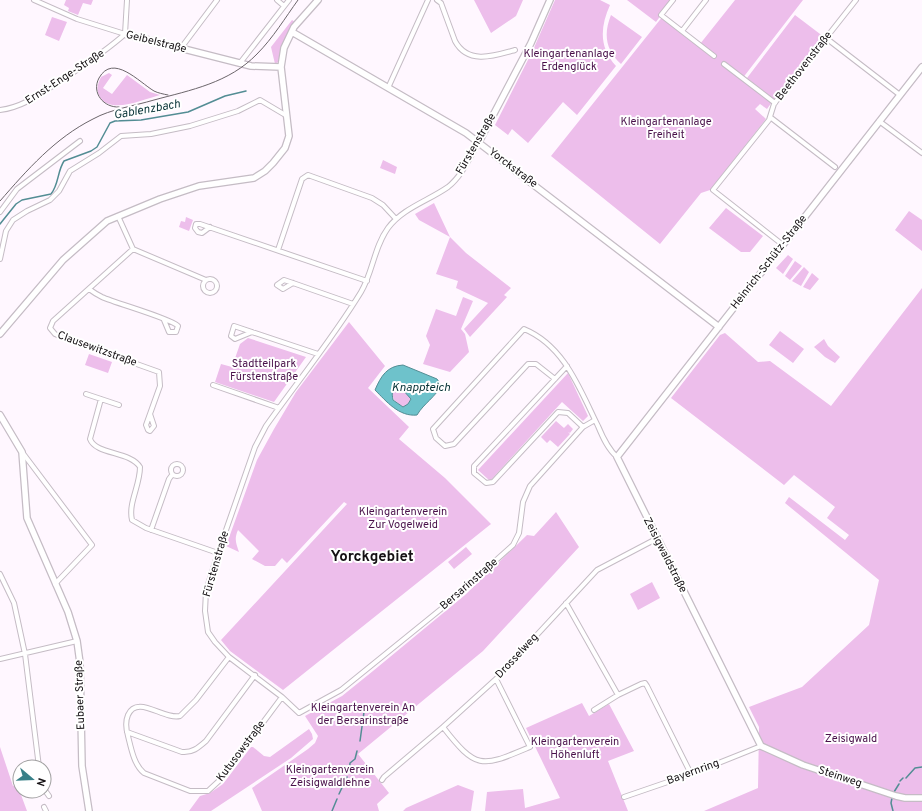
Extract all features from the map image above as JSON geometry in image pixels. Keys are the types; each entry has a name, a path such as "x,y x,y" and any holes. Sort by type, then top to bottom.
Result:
{"street":[{"name":"Geibelstraße","path":"34,0 77,19 125,34 258,67 281,67"},
{"path":"125,34 127,0"},
{"path":"181,48 217,0"},
{"path":"277,0 284,6"},
{"path":"240,63 289,0"},
{"path":"0,334 63,260 97,229 118,216 199,186 244,180 260,175 273,163 285,148 289,136 281,67 284,48 292,32 318,0"},
{"path":"388,88 428,0"},
{"path":"437,0 441,3 458,47 466,53 478,58 515,50"},
{"name":"Fürstenstraße","path":"300,713 255,675 229,656 215,642 208,632 205,611 206,591 218,553 256,447 266,426 353,304 367,281 380,242 388,228 408,209 449,186 467,162 531,43 550,0"},
{"path":"673,0 661,14 714,56"},
{"path":"682,31 706,0"},
{"name":"Beethovenstraße","path":"783,245 713,190 770,117 774,103 856,0"},
{"name":"Yorckstraße","path":"292,32 466,133 719,327"},
{"name":"Ernst-Enge-Straße","path":"0,110 11,108 29,101 96,57 125,34"},
{"path":"826,38 900,95"},
{"path":"724,64 774,103"},
{"name":"Heinrich-Schütz-Straße","path":"617,458 922,68"},
{"path":"0,260 6,231 13,220 27,211 50,200 59,191 70,171 99,153 121,136 151,134 190,126 238,111 260,100 287,116"},
{"path":"770,117 834,167"},
{"path":"880,121 922,153"},
{"path":"0,212 17,189 80,141"},
{"path":"278,250 302,179 308,175 372,198 383,206 396,219"},
{"path":"118,216 133,249 206,280"},
{"path":"210,227 367,281"},
{"name":"Clausewitzstraße","path":"133,249 50,324 50,330 64,338 159,372 160,386 150,414"},
{"path":"293,283 353,304"},
{"path":"89,289 101,297 164,320"},
{"path":"252,332 240,339 236,339 231,336 234,326 252,332 318,354"},
{"name":"Zeisigwaldstraße","path":"555,379 536,364 528,364 454,444 445,446 436,438 433,429 511,341 524,329 532,332 544,340 567,366 578,382 610,450 617,458 656,540 761,746"},
{"path":"567,366 474,466 474,473 486,482 493,482 558,412 568,413 583,427"},
{"path":"213,385 279,408"},
{"path":"86,394 119,405"},
{"path":"102,399 89,434 90,439 94,445 137,463 140,467 140,479 130,512 132,520 137,524 152,530 218,553"},
{"name":"Eubaer Straße","path":"0,415 22,452 92,545 55,584"},
{"name":"Bersarinstraße","path":"300,713 341,690 446,605 513,545 519,533 523,502 530,486 583,427 595,420"},
{"name":"Eubaer Straße","path":"22,452 27,518 68,612 76,641 80,664 82,766 89,811"},
{"path":"152,530 172,474"},
{"name":"Drosselweg","path":"382,780 496,679 597,570 656,540"},
{"path":"0,574 14,603 25,654 38,759"},
{"path":"566,603 618,695"},
{"path":"0,660 76,641"},
{"name":"Kutusowstraße","path":"229,656 180,716 172,717 137,706 130,711 127,717 126,732 140,770 144,773 190,791 208,791 221,779 282,697"},
{"path":"126,732 182,752 190,752 198,748 206,741 255,675"},
{"path":"443,727 457,745 474,759 479,761 490,762 500,760 530,747 496,679"},
{"path":"594,710 618,695 645,683 691,774"},
{"name":"Bayernring","path":"624,797 691,774 761,746"},
{"name":"Steinweg","path":"761,746 790,760 889,793 905,798 922,798"}],"green space":[{"path":"66,0 93,0 91,5 83,3 78,15 68,11 69,8 64,5"},
{"path":"474,0 523,0 516,16 491,33"},
{"name":"Kleingartenanlage Erdenglück","path":"555,0 600,0 610,5 604,21 603,37 606,52 616,66 577,115 563,102 528,143 512,129 508,135 495,125 533,50"},
{"path":"627,0 672,0 656,22"},
{"name":"Kleingartenanlage Freiheit","path":"735,0 803,0 742,79 772,102 767,109 760,104 755,109 766,119 710,190 701,193 660,244 551,156 663,16 700,44"},
{"path":"611,15 642,37 621,64 612,53 607,42 607,29"},
{"path":"795,15 824,37 774,100 747,78"},
{"path":"52,17 67,22 59,41 45,35"},
{"path":"292,20 295,22 285,38 278,62 275,64 271,47"},
{"path":"109,73 112,75 103,88 112,94 127,75 150,92 160,95 127,104 110,104 104,101 98,93 98,84 101,77"},
{"path":"383,160 397,167 395,174 380,168"},
{"path":"434,203 450,237 419,220 415,214"},
{"path":"726,208 763,236 750,252 741,252 709,228"},
{"path":"909,211 922,220 922,251 895,230"},
{"path":"186,217 193,220 189,231 179,227 181,221 185,222"},
{"path":"450,237 466,253 511,288 504,295 507,297 470,337 464,329 488,303 456,288 458,281 436,274"},
{"path":"788,255 793,259 783,274 776,268"},
{"path":"795,261 802,266 790,280 785,276"},
{"path":"804,267 809,272 801,286 792,281"},
{"path":"812,273 819,279 810,290 803,287"},
{"name":"Zeisigwald","path":"922,288 922,811 704,811 758,788 759,727 749,707 802,687 869,625 879,580 785,503 789,497 845,540 849,535 827,518 835,507 794,475 784,485 671,398 720,335 725,333 758,362 770,361 831,406"},
{"path":"463,297 473,301 461,329 465,334 469,352 450,372 423,364 430,345 426,336 436,309 456,316"},
{"name":"Kleingartenverein Zur Vogelweid","path":"349,322 385,366 368,388 409,427 399,439 445,478 491,524 283,690 230,651 221,640 347,504 344,502 287,563 282,558 275,566 265,566 252,559 259,551 238,530 236,541 239,552 226,546 257,460 274,429 296,392"},
{"path":"780,331 804,349 793,363 769,345"},
{"name":"Stadtteilpark Fürstenstraße","path":"248,338 306,357 274,402 215,382 221,364 232,367 240,344"},
{"path":"824,339 828,346 840,357 835,363 825,357 814,347"},
{"path":"89,354 112,362 108,373 85,365"},
{"path":"568,373 588,416 583,421 562,402 490,481 478,470"},
{"path":"397,387 402,389 411,399 408,404 403,407 394,400 392,393"},
{"path":"556,421 564,428 568,424 573,429 570,433 568,432 570,434 558,447 550,440 547,443 541,437"},
{"name":"Kleingartenverein An der Bersarinstraße","path":"556,512 579,547 483,651 358,754 389,793 377,804 379,811 262,811 252,788 315,743 318,736 305,716 342,696 373,671 465,595 527,535 534,536"},
{"path":"466,547 472,554 454,569 448,562"},
{"path":"652,582 660,598 638,610 630,594"},
{"name":"Kleingartenverein Höhenluft","path":"582,703 589,716 609,704 634,751 608,761 628,811 485,811 487,792 523,789 525,808 560,798 526,728"},
{"path":"309,729 313,739 291,758 211,811 189,811 200,796 210,793 223,784 251,747 264,756 270,757"},
{"path":"0,747 12,783 12,799 23,799 27,811 0,811"},
{"path":"458,785 474,791 471,811 403,811 406,808"}],"water":[{"name":"Knappteich","path":"403,365 437,379 441,385 417,415 410,415 399,411 388,403 375,390 382,376 393,367","holes":["397,387 402,389 411,399 408,404 403,407 393,400 392,394 394,389"]}],"waterway":[{"name":"Gablenzbach","path":"0,224 16,204 22,200 51,194 54,190 64,161 91,151 97,147 110,123 115,121 141,120 188,112 225,96 246,91"},
{"path":"360,741 364,712"},
{"path":"349,773 350,763 355,759 357,751"},
{"path":"906,778 915,768 922,767"},
{"path":"339,794 347,777"},
{"path":"900,781 903,778"},
{"path":"894,792 899,784"},
{"path":"892,798 891,803 893,811"},
{"path":"332,811 337,799"}],"tram line":[{"path":"0,201 31,166 54,145 66,135 93,119 115,110 209,84 222,79 246,64 274,35 298,0"},
{"path":"119,107 108,105 100,98 98,94 97,84 99,78 105,71 111,68 126,72 154,91 168,95"}],"district":[{"name":"Yorckgebiet","path":"372,557"}],"park label":[{"name":"Kleingartenverein Zeisigwaldlehne","path":"330,776"}]}
